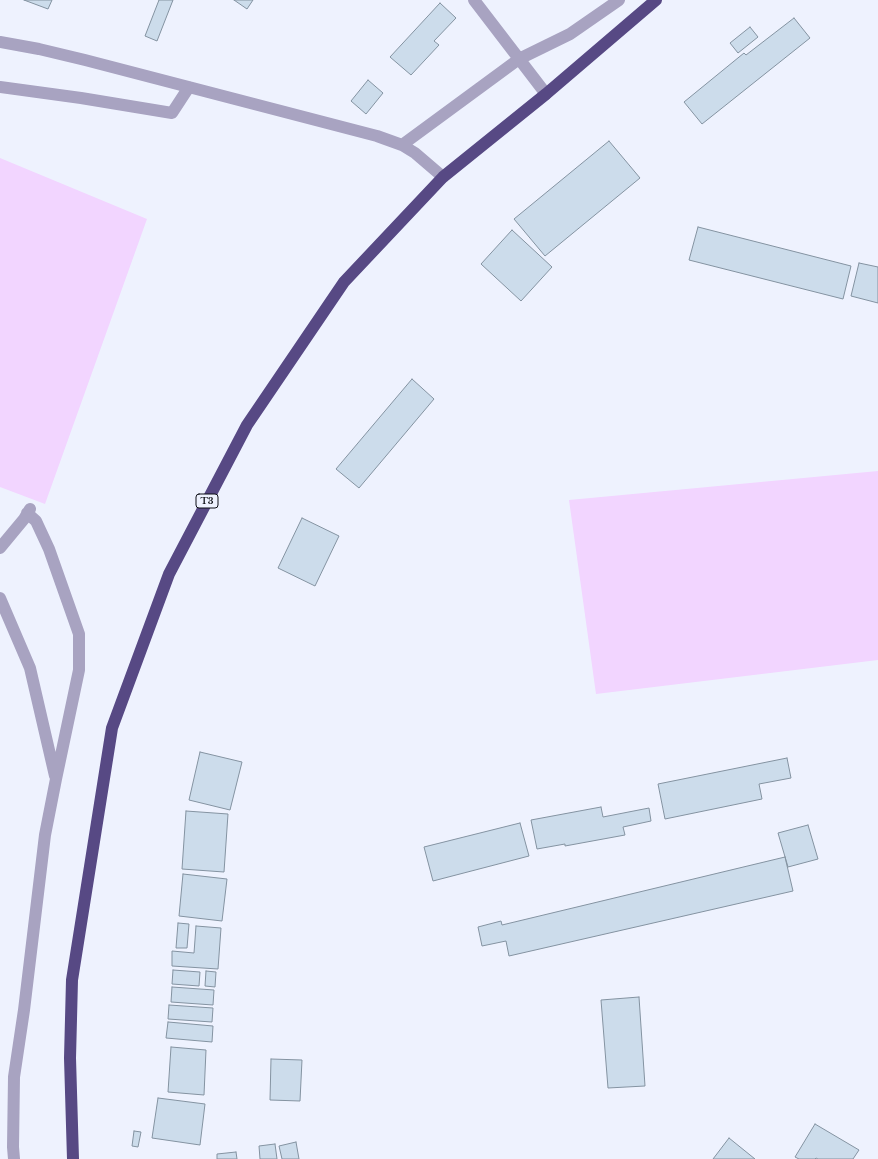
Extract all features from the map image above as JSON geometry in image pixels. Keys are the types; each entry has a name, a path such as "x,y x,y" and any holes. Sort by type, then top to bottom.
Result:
{"highway":[{"name":"T3","path":"73,1159 70,1058 72,980 112,728 166,581 176,560 247,425 344,282 443,177 546,94 656,0"}],"street":[{"path":"474,0 546,94"},
{"path":"402,145 519,59 570,34 619,0"},
{"path":"0,42 62,54 377,136 402,145 415,153 443,177"},
{"path":"0,87 81,98 172,113 189,87"},
{"path":"0,548 24,519 28,511 36,521 48,549 79,634 79,670 45,835 24,1010 14,1077 11,1156"},
{"path":"0,598 30,668 56,779"}],"shaded area":[{"path":"0,158 147,219 45,504 0,487"},
{"path":"878,471 878,660 596,694 569,500"}],"building":[{"path":"24,0 52,0 48,9"},
{"path":"159,0 173,0 157,41 145,36"},
{"path":"234,0 253,0 247,9"},
{"path":"440,3 456,18 434,41 439,45 411,75 390,57"},
{"path":"794,18 810,38 702,124 684,102 744,53 746,55"},
{"path":"750,27 758,37 738,53 730,43"},
{"path":"368,80 383,93 366,114 351,101"},
{"path":"609,141 640,178 545,256 514,219"},
{"path":"698,227 851,266 843,299 689,260"},
{"path":"512,230 552,267 521,301 481,264"},
{"path":"859,263 878,267 878,303 851,296"},
{"path":"412,379 434,399 359,488 336,469"},
{"path":"302,518 339,536 315,586 278,568"},
{"path":"200,752 242,762 230,810 189,800"},
{"path":"787,758 791,778 759,784 762,799 665,819 658,784"},
{"path":"601,807 603,817 649,808 651,821 623,827 625,835 565,846 565,844 537,849 531,820"},
{"path":"186,811 228,814 224,872 182,869"},
{"path":"520,823 529,856 433,881 424,847"},
{"path":"808,825 818,859 788,867 778,833"},
{"path":"785,857 793,891 509,956 506,941 482,946 478,927 501,921 502,925"},
{"path":"183,874 227,879 222,921 179,916"},
{"path":"178,923 189,924 187,948 176,948"},
{"path":"196,926 221,928 218,969 172,966 172,951 194,953"},
{"path":"173,970 200,972 199,986 172,984"},
{"path":"206,971 216,972 215,987 205,986"},
{"path":"172,987 214,990 213,1005 171,1002"},
{"path":"639,997 645,1086 608,1088 601,1000"},
{"path":"169,1005 213,1008 212,1022 168,1019"},
{"path":"168,1022 213,1026 212,1042 166,1038"},
{"path":"171,1047 206,1050 204,1095 168,1092"},
{"path":"271,1059 302,1060 300,1101 270,1100"},
{"path":"158,1098 205,1104 200,1145 152,1138"},
{"path":"815,1124 859,1150 853,1159 799,1159 795,1157"},
{"path":"134,1131 141,1132 138,1147 132,1146"},
{"path":"729,1138 755,1159 713,1159"},
{"path":"296,1142 299,1159 282,1159 279,1146"},
{"path":"275,1144 277,1159 260,1159 259,1146"},
{"path":"236,1152 237,1159 217,1159 217,1154"}]}
